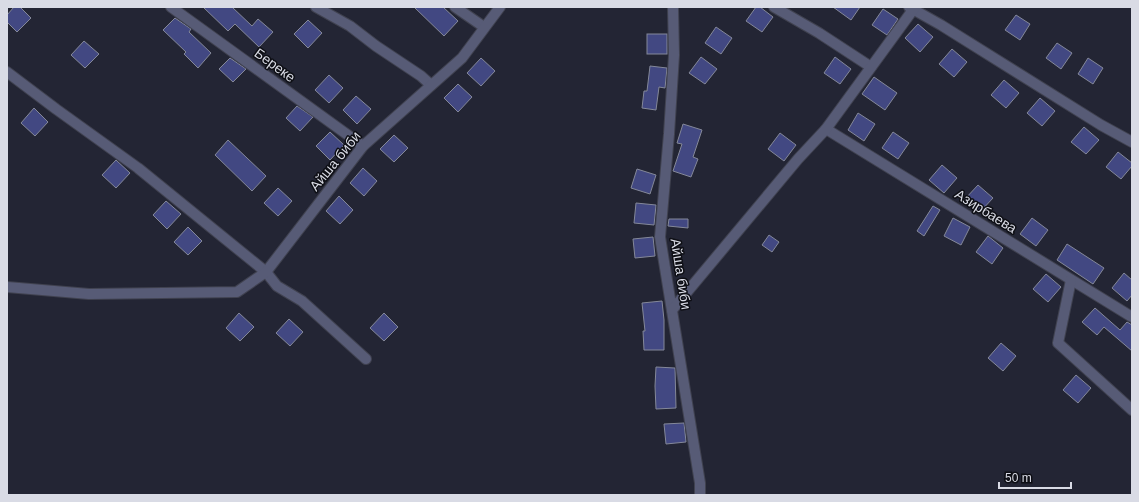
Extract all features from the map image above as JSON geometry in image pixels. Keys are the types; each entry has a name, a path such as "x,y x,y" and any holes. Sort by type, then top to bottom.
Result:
{"street":[{"name":"Береке","path":"171,7 363,146"},
{"path":"316,7 350,26 376,46 421,76 431,85"},
{"path":"455,7 484,27"},
{"name":"Айша биби","path":"7,286 89,294 236,292 266,272 363,146 462,58 500,7"},
{"name":"Айша биби","path":"673,7 674,55 660,237 700,483 700,495"},
{"path":"774,7 819,33 871,67"},
{"path":"672,310 798,159 826,129 913,8 1095,121 1132,142"},
{"path":"7,72 138,168 266,272 277,286 302,301 366,359"},
{"name":"Азирбаева","path":"826,129 1132,317"},
{"path":"1071,280 1058,343 1132,410"}],"building":[{"path":"14,7 20,7 31,18 17,32 7,22 7,15"},
{"path":"203,7 232,7 252,26 258,19 273,32 259,47 235,24 228,31"},
{"path":"414,7 443,7 458,21 444,36"},
{"path":"756,7 760,7 773,17 762,32 746,21"},
{"path":"833,7 860,7 851,20"},
{"path":"883,9 898,19 887,35 872,25"},
{"path":"1016,15 1030,24 1020,40 1005,30"},
{"path":"175,18 191,29 189,32 211,53 198,68 184,54 186,52 163,30"},
{"path":"308,20 322,33 308,48 294,34"},
{"path":"918,24 933,37 920,52 905,38"},
{"path":"716,27 732,38 721,54 705,43"},
{"path":"647,34 667,34 667,54 647,54"},
{"path":"84,41 99,54 85,68 71,55"},
{"path":"1057,43 1072,53 1061,69 1046,58"},
{"path":"952,49 967,62 954,77 939,64"},
{"path":"701,57 717,69 705,84 689,73"},
{"path":"835,57 851,69 840,84 824,73"},
{"path":"230,58 246,69 233,82 219,69"},
{"path":"481,58 495,71 481,86 467,73"},
{"path":"1088,58 1103,68 1093,84 1078,74"},
{"path":"650,66 667,68 665,88 659,87 656,110 642,108 644,91 647,91"},
{"path":"329,75 343,88 329,103 315,90"},
{"path":"874,77 897,93 885,110 862,94"},
{"path":"1004,80 1019,93 1006,108 991,95"},
{"path":"458,84 472,97 458,112 444,98"},
{"path":"356,96 371,109 357,124 343,110"},
{"path":"1040,98 1055,111 1042,126 1027,113"},
{"path":"297,106 313,117 300,131 286,118"},
{"path":"34,108 48,122 35,136 21,123"},
{"path":"858,113 875,124 864,141 848,130"},
{"path":"683,124 702,130 693,157 698,159 691,177 673,171 682,144 677,143"},
{"path":"1084,127 1099,140 1086,154 1071,142"},
{"path":"330,132 344,145 330,160 316,146"},
{"path":"893,132 909,143 898,159 882,148"},
{"path":"780,133 796,145 784,161 768,149"},
{"path":"394,135 408,148 394,162 380,149"},
{"path":"228,140 266,176 252,191 215,155"},
{"path":"1118,152 1132,163 1132,166 1121,179 1106,167"},
{"path":"116,160 130,173 116,188 102,175"},
{"path":"942,165 957,178 944,193 929,180"},
{"path":"363,168 377,181 364,196 350,183"},
{"path":"637,169 656,175 650,194 631,188"},
{"path":"978,185 993,198 980,212 965,199"},
{"path":"278,188 292,201 278,216 264,203"},
{"path":"339,196 353,210 340,224 326,211"},
{"path":"166,201 181,214 167,229 153,215"},
{"path":"636,203 656,205 654,225 634,223"},
{"path":"933,206 940,210 924,236 917,231"},
{"path":"953,218 970,227 961,245 944,236"},
{"path":"1032,218 1048,230 1036,246 1020,234"},
{"path":"669,219 688,219 688,228 668,226"},
{"path":"188,227 202,241 188,255 174,242"},
{"path":"769,235 779,242 772,252 762,245"},
{"path":"988,236 1003,248 992,264 976,252"},
{"path":"653,237 655,256 635,258 633,239"},
{"path":"1067,244 1104,268 1093,284 1057,260"},
{"path":"1124,273 1132,280 1132,295 1127,301 1112,288"},
{"path":"1046,274 1061,287 1048,302 1033,289"},
{"path":"662,301 664,320 664,350 644,350 643,331 645,331 642,303"},
{"path":"1095,308 1120,330 1127,322 1132,325 1132,351 1104,327 1097,335 1082,322"},
{"path":"239,313 254,327 240,341 226,328"},
{"path":"384,313 398,327 384,341 370,328"},
{"path":"289,319 303,332 290,346 276,333"},
{"path":"1001,343 1016,356 1003,371 988,358"},
{"path":"656,367 675,368 676,408 656,409"},
{"path":"1076,375 1091,388 1078,403 1063,390"},
{"path":"684,423 686,442 666,444 664,424"}]}
